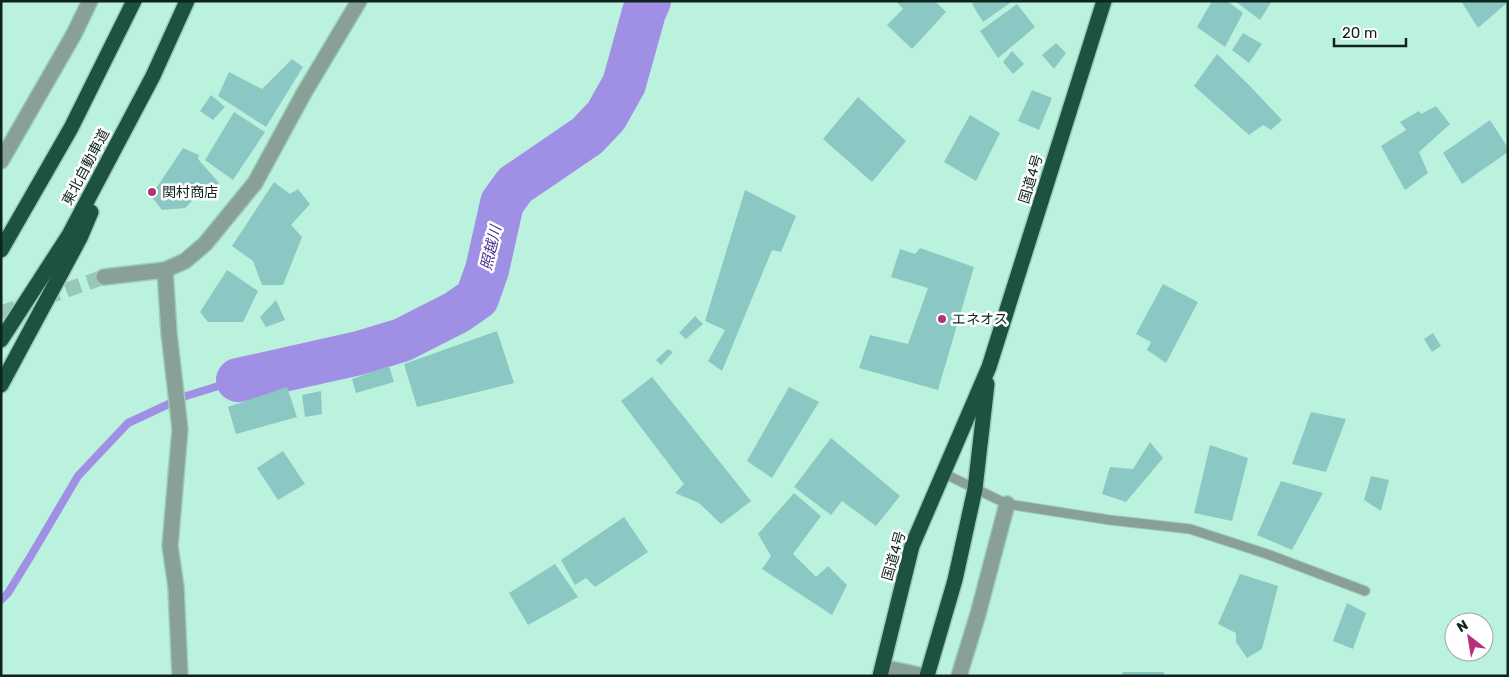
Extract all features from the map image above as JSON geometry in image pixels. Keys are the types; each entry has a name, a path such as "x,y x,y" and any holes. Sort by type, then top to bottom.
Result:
{"highway":[{"path":"1,250 71,128 134,1"},
{"name":"東北自動車道","path":"1,340 69,235 152,76 187,1"},
{"name":"国道4号","path":"881,672 912,546 989,367 1104,1"},
{"path":"1,385 80,238 152,76"},
{"name":"国道4号","path":"926,676 954,580 975,490 989,367"}],"street":[{"path":"1,161 74,34 90,1"},
{"path":"104,277 165,270 185,262 205,244 255,183 304,93 359,1"},
{"path":"165,270 168,333 180,429 170,546 176,587 180,676"},
{"path":"959,676 978,614 1007,504"},
{"path":"881,672 926,676"}],"lane":[{"path":"942,473 1007,504 1110,520 1190,529 1267,554 1365,590"}],"building":[{"path":"896,1 935,1 946,12 912,49 887,25 903,9"},
{"path":"976,1 1009,1 1010,3 983,22 972,4"},
{"path":"1212,1 1227,1 1243,13 1225,47 1197,27"},
{"path":"1235,1 1272,1 1260,20"},
{"path":"1461,1 1508,1 1508,2 1478,28"},
{"path":"1017,4 1035,27 998,58 980,31"},
{"path":"1243,33 1262,44 1249,63 1232,50"},
{"path":"1056,43 1066,53 1054,69 1042,55"},
{"path":"1012,51 1024,64 1013,74 1003,62"},
{"path":"1217,54 1282,120 1271,130 1263,125 1249,135 1194,86"},
{"path":"292,59 303,67 266,127 218,96 229,72 262,89"},
{"path":"1032,90 1052,98 1039,130 1018,121"},
{"path":"211,95 225,107 213,120 200,111"},
{"path":"858,97 906,141 872,182 823,139"},
{"path":"1436,106 1450,124 1419,152 1428,173 1405,190 1381,146 1406,130 1400,122 1419,111 1421,114"},
{"path":"234,112 265,132 233,180 205,160"},
{"path":"970,115 1000,133 976,181 944,162"},
{"path":"1490,120 1508,148 1508,152 1462,184 1443,153"},
{"path":"183,148 199,155 198,159 219,183 209,198 197,196 185,208 162,210 151,196"},
{"path":"274,182 290,194 298,189 310,204 291,225 302,237 283,285 262,285 253,261 232,246"},
{"path":"745,190 796,216 781,252 772,250 722,371 708,361 725,330 705,321"},
{"path":"920,248 974,267 938,390 859,368 870,335 908,344 928,288 891,277 900,249 915,254"},
{"path":"227,270 258,291 243,322 208,322 200,312"},
{"path":"1163,284 1198,302 1166,363 1147,350 1151,342 1136,334"},
{"path":"276,300 285,320 266,327 260,317"},
{"path":"695,316 703,324 686,339 679,333"},
{"path":"497,331 514,383 417,407 404,364"},
{"path":"1433,333 1441,346 1432,352 1424,339"},
{"path":"668,349 673,352 661,365 656,360"},
{"path":"389,366 394,382 356,393 352,379"},
{"path":"652,377 751,501 721,524 699,503 675,493 684,484 621,401"},
{"path":"287,387 297,417 236,434 228,407"},
{"path":"789,387 819,402 772,478 747,461"},
{"path":"321,391 322,414 305,417 302,395"},
{"path":"1311,412 1346,419 1326,472 1292,464"},
{"path":"831,438 900,496 876,526 842,501 831,515 794,487"},
{"path":"1150,442 1163,458 1126,502 1102,494 1110,467 1133,469"},
{"path":"1210,445 1248,458 1232,521 1194,513"},
{"path":"283,451 305,484 278,500 257,468"},
{"path":"1371,476 1389,480 1381,511 1364,500"},
{"path":"1281,481 1323,493 1292,550 1257,535"},
{"path":"794,493 821,516 793,554 816,577 828,566 847,585 832,615 762,569 771,556 758,534"},
{"path":"624,517 648,552 595,587 586,578 575,585 561,560"},
{"path":"555,564 578,597 528,625 509,593"},
{"path":"1240,574 1278,586 1262,649 1247,658 1236,642 1236,633 1218,624"},
{"path":"1347,603 1366,613 1353,649 1333,641"},
{"path":"1122,672 1164,672 1164,676 1123,676"}],"waterway":[{"name":"照越川","path":"238,380 359,353 402,340 457,312 477,298 487,270 502,203 515,185 587,136 606,116 624,84 644,12 649,1"},
{"path":"1,600 8,593 78,476 128,423 186,396 238,380"}],"tunnel":[{"path":"1,313 104,277"}],"place":[{"name":"関村商店","path":"152,192"},
{"name":"エネオス","path":"942,319"}]}
